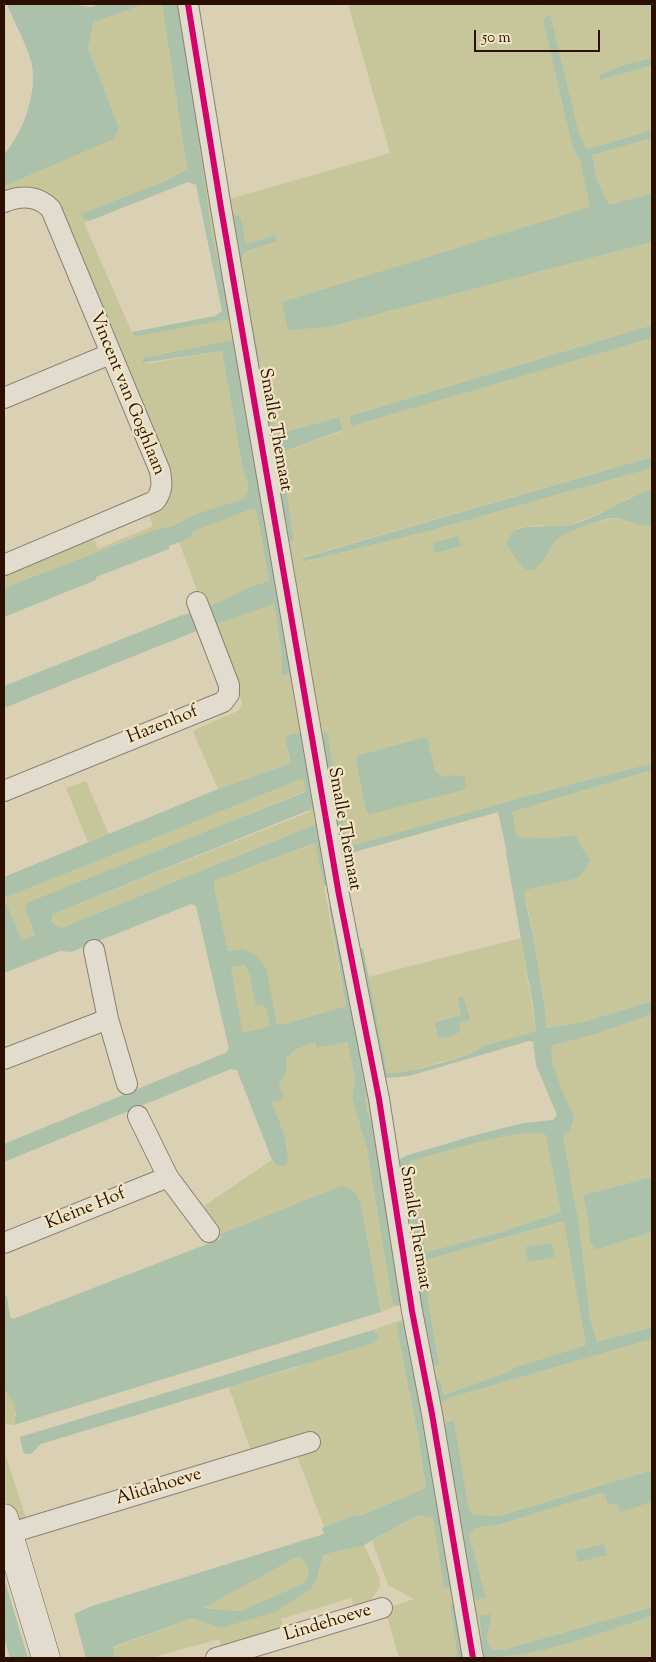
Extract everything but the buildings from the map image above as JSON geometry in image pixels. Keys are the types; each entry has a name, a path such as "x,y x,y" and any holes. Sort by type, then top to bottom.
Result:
{"street":[{"name":"Smalle Themaat","path":"188,4 221,208 339,895 379,1099 411,1301 473,1658"},
{"name":"Vincent van Goghlaan","path":"4,202 24,197 40,199 51,210 160,471 162,486 160,496 155,501 4,565"},
{"path":"4,398 110,354"},
{"name":"Hazenhof","path":"4,791 223,702 229,694 229,685 197,602"},
{"path":"94,950 108,1019 127,1084"},
{"path":"4,1058 108,1019"},
{"path":"138,1116 168,1177 209,1232"},
{"name":"Kleine Hof","path":"4,1243 168,1177"},
{"name":"Alidahoeve","path":"5,1529 310,1442"},
{"path":"5,1529 46,1658"},
{"name":"Lindehoeve","path":"216,1658 382,1608"}],"shaded area":[{"path":"7,4 68,4 91,7 100,4 145,4 94,22 88,48 119,127 114,139 4,186 4,154 23,123 28,110 33,85 31,61"},
{"path":"145,4 162,4 187,169 167,180 82,214 89,221 84,223 134,337 233,318 215,250 207,205 180,4 229,199 390,153 348,4 539,4 540,6 546,4 652,4 652,130 587,149 579,135 550,15 575,153 580,160 591,208 282,303 329,327 652,242 652,325 350,416 479,388 652,338 652,457 303,557 304,562 429,531 652,468 652,489 628,498 613,508 570,525 548,527 540,525 517,528 506,544 519,563 547,556 562,536 588,525 622,519 652,526 652,763 350,846 347,845 339,857 343,857 380,1077 386,1078 403,1183 410,1181 409,1162 518,1134 545,1134 561,1212 498,1233 426,1252 416,1206 407,1199 439,1364 424,1276 426,1260 565,1221 586,1345 515,1368 506,1373 443,1395 443,1402 449,1398 652,1339 652,1470 497,1516 480,1515 473,1517 469,1510 454,1421 443,1424 470,1574 486,1597 469,1535 475,1528 498,1525 601,1493 617,1502 620,1511 652,1502 652,1607 503,1650 492,1649 486,1639 491,1619 479,1616 483,1658 465,1658 450,1605 457,1654 455,1658 399,1658 385,1609 414,1599 388,1585 372,1541 418,1515 433,1518 378,1132 367,1112 366,1094 369,1077 321,822 61,928 53,921 53,914 309,812 306,740 285,741 291,763 218,789 193,732 198,728 238,711 242,704 234,677 211,626 274,603 283,675 290,674 292,655 233,340 142,363 222,351 242,465 249,489 243,499 196,514 173,526 154,530 4,588 4,574 93,537 98,549 153,526 149,514 164,506 171,492 171,482 153,433 58,204 53,197 45,193 4,195 4,186 119,127 88,48 94,22","holes":["230,215 241,217 246,244 272,236 276,242 246,251 242,256","339,417 343,431 280,453 293,541 273,430 275,435","421,738 435,770 443,777 448,777 464,790 368,815 356,759 359,755"]},
{"path":"162,4 180,4 210,222 215,250 234,318 134,337 132,332 215,316 222,311 196,185 188,182 89,221 88,219 84,220 81,214 167,180 187,169"},
{"path":"550,14 579,134 587,149 652,130 652,138 592,155 597,180 609,205 652,193 652,242 329,327 288,330 282,302 590,207 580,160 575,153 570,136 543,20"},
{"path":"652,58 652,65 600,80 600,75 627,64"},
{"path":"652,138 652,193 609,206 597,180 592,155"},
{"path":"230,215 241,217 246,244 272,236 276,236 276,242 246,251 242,256 242,261 237,262"},
{"path":"242,272 260,362 254,363"},
{"path":"652,325 652,338 351,426 350,416"},
{"path":"233,340 292,655 290,674 282,675 282,655 274,604 194,632 4,708 4,686 180,616 204,609 250,587 269,581 257,512 254,508 192,532 192,537 169,546 169,549 96,577 96,580 4,617 4,588 154,530 173,526 196,514 243,499 249,489 242,465 222,351 142,363 144,358"},
{"path":"258,379 264,382 275,435 339,417 343,430 280,453 294,541 288,541"},
{"path":"652,457 652,468 429,531 303,562 302,558"},
{"path":"652,489 652,526 615,518 584,526 567,533 557,540 545,559 534,570 527,570 519,563 506,544 511,534 518,529 571,525 582,522"},
{"path":"254,508 257,512 269,581 250,587 204,609 179,542 192,537 191,532"},
{"path":"458,536 461,546 435,553 433,543"},
{"path":"327,732 347,844 350,846 652,763 652,770 512,812 517,837 550,838 576,835 580,845 591,860 579,877 526,890 524,895 533,934 546,1028 583,1022 652,1001 652,1014 601,1032 551,1046 552,1061 574,1117 570,1131 563,1137 579,1224 590,1318 597,1342 652,1327 652,1339 449,1398 441,1403 438,1398 434,1381 440,1380 443,1395 506,1373 514,1368 586,1345 564,1221 426,1260 424,1276 439,1365 431,1366 403,1206 407,1198 416,1206 426,1252 498,1233 561,1212 545,1134 518,1134 409,1162 410,1181 404,1184 399,1165 400,1159 483,1133 523,1123 553,1120 557,1115 536,1065 533,1042 529,1041 409,1076 380,1077 357,949 363,948 387,1072 403,1072 440,1063 470,1054 487,1045 536,1031 533,1006 507,853 498,812 354,852 349,856 339,857 320,736"},
{"path":"302,733 317,807 53,914 52,921 61,928 321,822 332,884 324,886 315,843 214,881 214,886 228,951 242,949 248,951 257,956 266,968 277,1024 284,1024 346,1006 329,906 336,905 369,1078 366,1106 367,1112 378,1132 403,1305 395,1306 392,1301 367,1149 352,1098 355,1078 347,1042 317,1048 315,1042 297,1049 286,1058 286,1072 279,1086 283,1095 281,1101 272,1102 286,1142 288,1158 286,1164 281,1166 275,1164 272,1160 237,1070 231,1069 4,1162 4,1144 225,1053 229,1049 196,906 191,904 71,952 60,951 4,973 4,898 4,877 218,789 291,763 285,740 290,735","holes":["303,778 305,792 29,902 25,908 35,935 22,940 4,898","245,965 249,974 256,1006 262,1005 266,1009 270,1026 243,1033 231,967"]},
{"path":"427,738 435,770 443,777 455,775 465,777 466,787 464,790 368,815 356,759 359,755"},
{"path":"652,770 652,1001 583,1022 546,1028 534,939 524,895 526,890 575,879 591,860 580,845 576,835 550,838 516,837 512,812"},
{"path":"303,777 305,791 25,908 35,935 22,940 4,898"},
{"path":"86,781 109,835 88,843 66,788"},
{"path":"316,843 346,1006 284,1024 277,1024 272,1000 240,949 228,951 214,881"},
{"path":"521,938 536,1032 485,1046 470,1054 409,1071 390,1074 387,1072 368,977","holes":["461,1015 462,1022 459,1024 436,1022"]},
{"path":"245,965 262,1005 266,1009 270,1026 243,1034 231,967"},
{"path":"463,996 470,1019 459,1024 461,1030 456,1034 439,1038 435,1025 436,1022 461,1015 458,998"},
{"path":"652,1014 652,1177 583,1195 590,1242 596,1250 652,1232 652,1327 597,1342 590,1318 579,1224 563,1137 561,1088 551,1061 551,1046"},
{"path":"315,1042 317,1048 347,1042 355,1078 352,1098 367,1149 392,1301 395,1306 381,1312 361,1205 344,1185 220,1234 222,1237 210,1243 205,1237 219,1229 204,1206 272,1160 275,1164 288,1149 272,1102 286,1072 286,1058 297,1049"},
{"path":"652,1177 652,1232 596,1250 590,1242 583,1195"},
{"path":"343,1185 355,1192 361,1205 381,1312 14,1425 16,1413 13,1402 4,1389 4,1294 7,1297 10,1317 13,1319 210,1243 222,1238 220,1234"},
{"path":"552,1243 555,1257 528,1262 525,1247"},
{"path":"406,1318 418,1435 426,1488 360,1516 358,1514 324,1527 290,1437 250,1449 229,1387 295,1368 376,1332 373,1330"},
{"path":"406,1321 453,1587 444,1587 433,1518 418,1515 364,1545 323,1555 317,1578 311,1589 275,1612 221,1628 192,1618 113,1647 115,1658 86,1658 74,1614 92,1606 324,1534 322,1528 358,1514 360,1516 426,1488 418,1435 397,1328 398,1324","holes":["299,1556 306,1563 309,1575 302,1584 240,1611 203,1608"]},
{"path":"373,1330 379,1336 371,1344 41,1444 31,1454 23,1452 20,1437"},
{"path":"4,1389 14,1406 14,1425 4,1422"},
{"path":"454,1420 469,1510 474,1516 498,1516 652,1470 652,1502 620,1512 617,1503 608,1505 605,1495 601,1493 498,1525 475,1528 469,1535 486,1597 475,1600 458,1516 443,1424"},
{"path":"4,1450 26,1518 13,1520 4,1496"},
{"path":"604,1544 607,1555 578,1562 575,1551"},
{"path":"364,1545 380,1579 380,1587 366,1607 355,1611 351,1598 281,1619 284,1631 222,1649 219,1639 151,1658 115,1658 113,1648 192,1618 221,1628 317,1578 323,1555"},
{"path":"299,1556 306,1563 309,1575 302,1584 240,1611 202,1608"},
{"path":"4,1578 28,1658 10,1658 4,1637"},
{"path":"450,1605 456,1605 465,1658 455,1658 457,1654"},
{"path":"652,1607 652,1616 569,1643 525,1654 484,1658 479,1616 490,1614 491,1619 486,1639 492,1649 503,1650"},
{"path":"652,1616 652,1658 502,1658 557,1646"}],"cycle path":[{"path":"188,4 221,208 339,895 379,1099 412,1311 432,1414 473,1658"}]}
